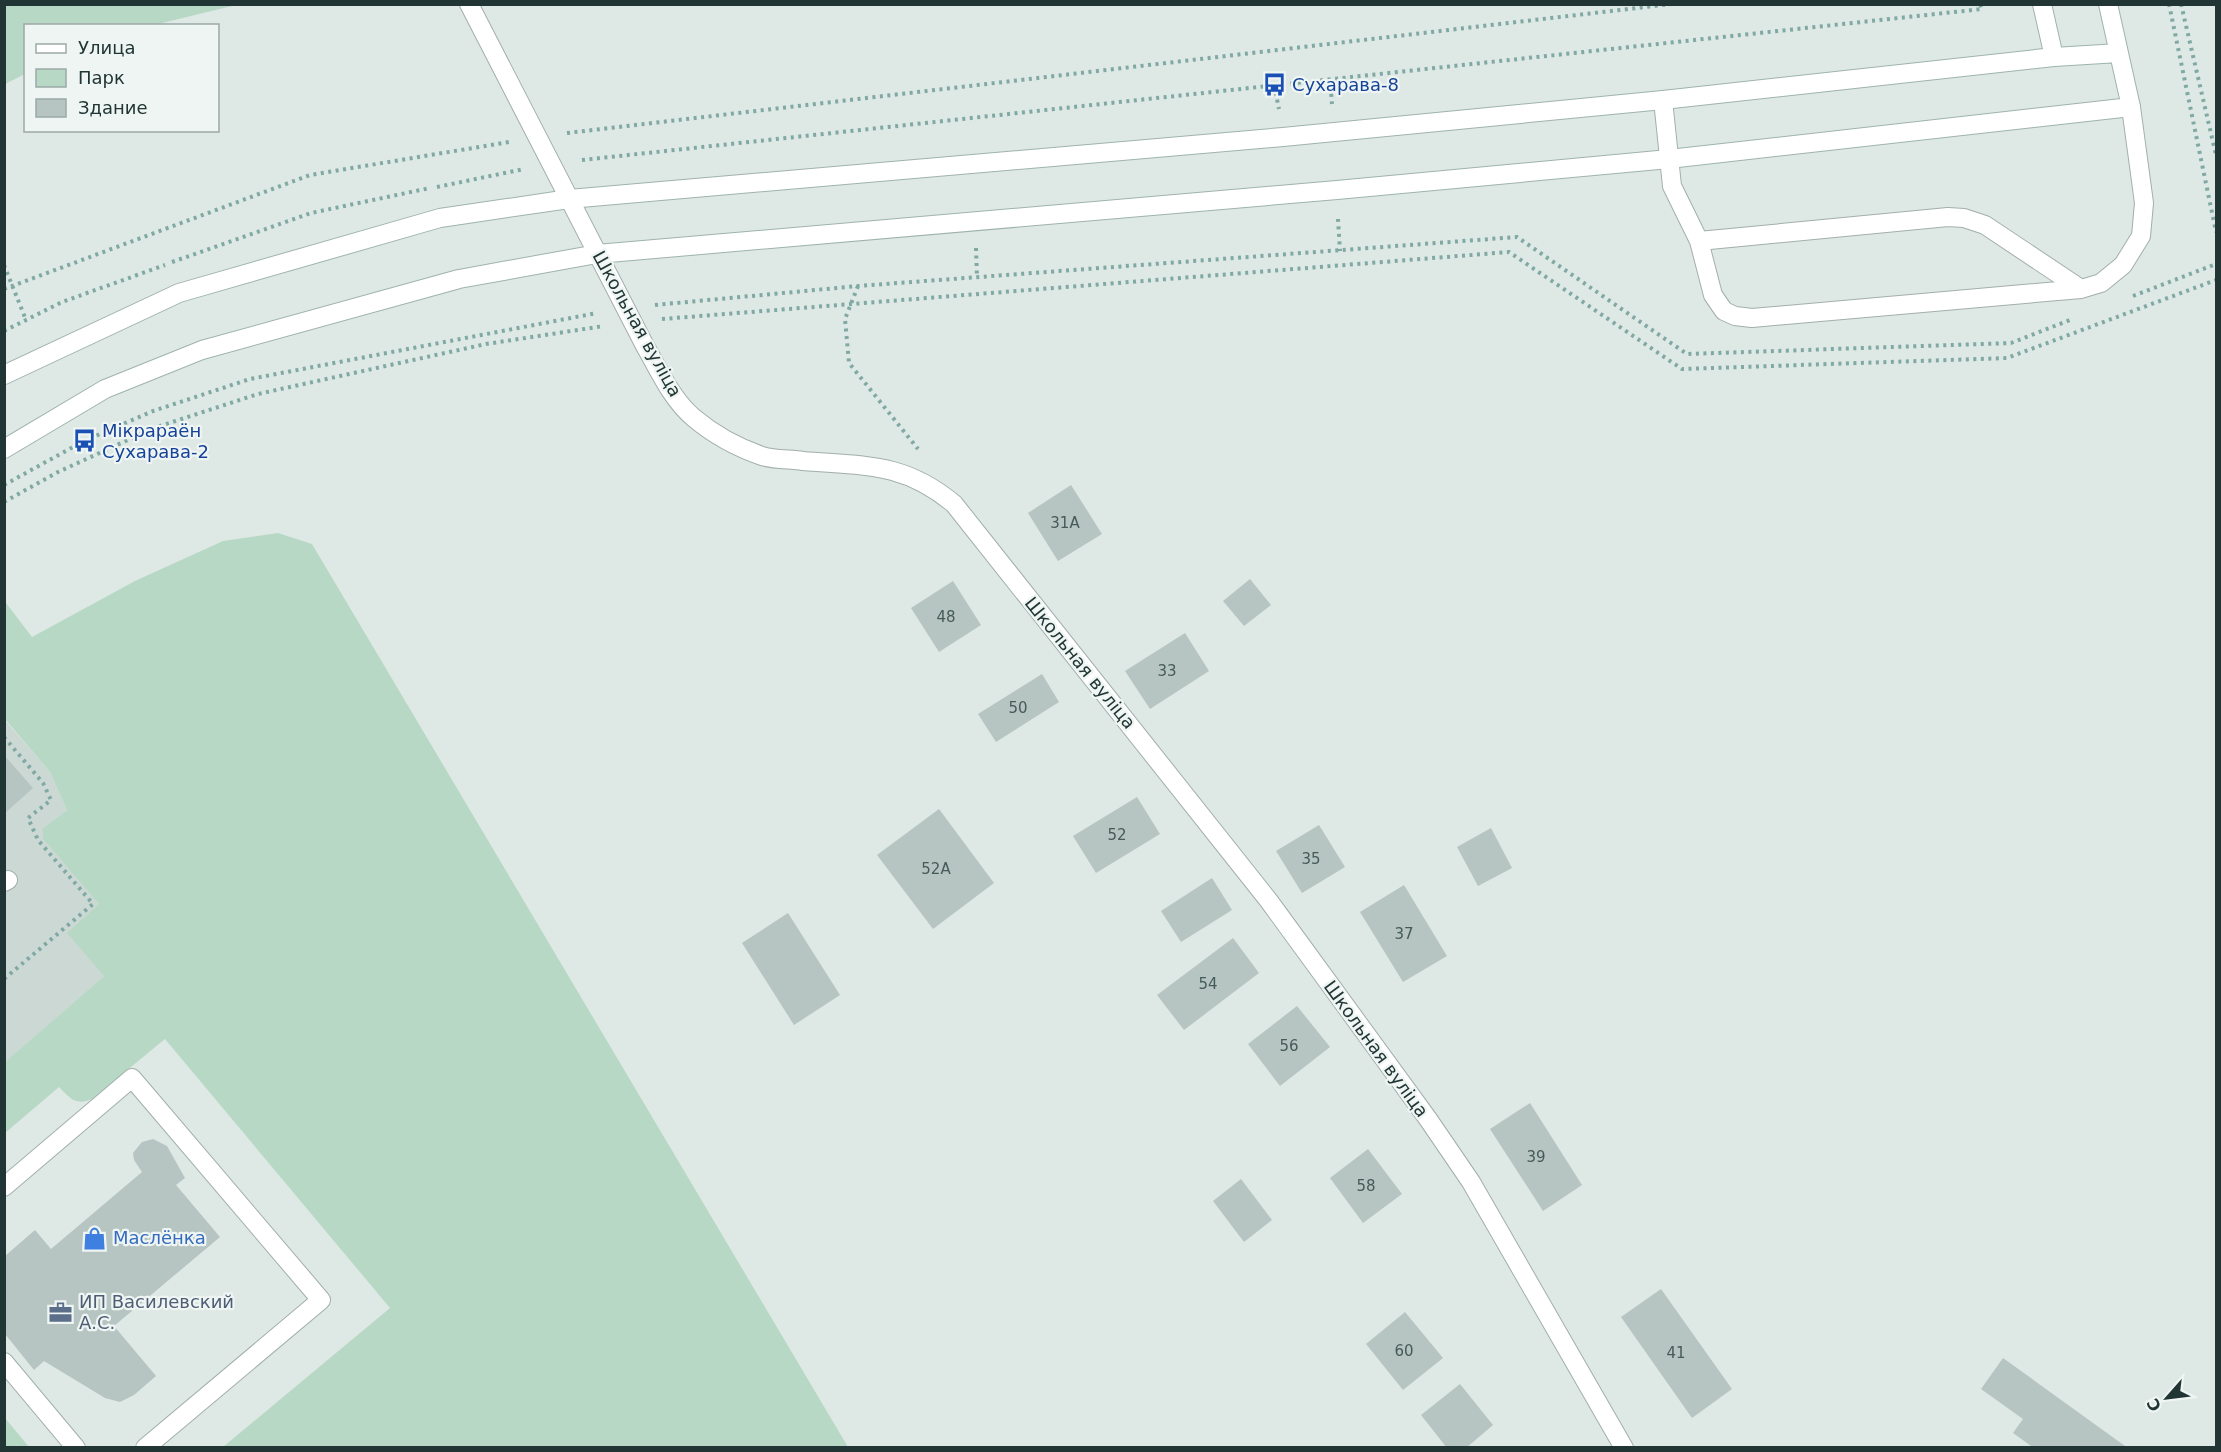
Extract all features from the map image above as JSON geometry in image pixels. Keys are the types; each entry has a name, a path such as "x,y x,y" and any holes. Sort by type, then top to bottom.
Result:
{"main road":[{"name":"Школьная вуліца","path":"469,4 668,387 693,417 728,440 763,457 883,468 908,475 934,488 954,504 1261,891 1428,1119 1471,1182 1623,1448"},
{"path":"2042,4 2054,57"},
{"path":"1663,100 1672,186 1699,241 1713,295 1724,312 1744,317 1776,317 2081,289 2101,283 2123,265 2141,236 2144,203 2131,107 2108,4"},
{"path":"4,375 179,293 440,218 569,199 1284,137 1663,100 2054,57 2120,53"},
{"path":"4,449 105,389 202,350 459,279 597,254 1669,159 2131,107"},
{"path":"1699,241 1948,217 1964,218 1984,225 2081,289"},
{"path":"4,1187 132,1078 321,1300 145,1448"},
{"path":"4,1362 76,1448"}],"path":[{"path":"4,289 310,176 538,137 1671,4"},
{"path":"4,332 62,302 311,213 551,163 1982,9 1980,4"},
{"path":"2169,4 2217,232"},
{"path":"2181,4 2217,155"},
{"path":"4,485 84,441 153,411 250,379 629,314 858,286 1517,237 1687,354 2011,343 2076,318"},
{"path":"4,502 58,472 154,428 258,394 629,314 851,304 1509,252 1682,369 2007,358 2217,280"},
{"path":"2130,297 2217,264"},
{"path":"4,265 26,320"},
{"path":"858,286 845,319 849,363 925,457 934,488"},
{"path":"4,737 43,783 51,800 28,818 38,840 93,904 4,979"}],"shaded area":[{"path":"4,719 50,772 67,810 43,828 43,839 100,904 104,976 5,1062"}],"green space":[{"path":"5,4 236,4 158,24 24,24 24,74 5,84"},
{"path":"278,533 312,544 848,1447 223,1447 390,1308 165,1039 92,1099 77,1101 59,1087 5,1133 5,1062 104,976 67,933 99,904 43,839 43,828 67,810 50,772 5,719 5,604 32,637 135,581 223,541"},
{"path":"5,1418 29,1447 5,1447"}],"building":[{"path":"1071,485 1102,534 1058,561 1028,513"},
{"path":"1250,579 1271,605 1244,626 1223,601"},
{"path":"953,581 981,625 939,652 911,608"},
{"path":"1185,633 1209,671 1150,709 1125,671"},
{"path":"1042,674 1059,702 996,742 978,714"},
{"path":"4,755 33,788 4,814"},
{"path":"1137,797 1160,834 1096,873 1073,836"},
{"path":"939,809 994,883 933,929 877,855"},
{"path":"1319,825 1345,867 1302,893 1276,851"},
{"path":"1491,828 1512,868 1478,886 1457,847"},
{"path":"1212,878 1232,910 1181,942 1161,911"},
{"path":"1404,885 1447,956 1403,982 1360,912"},
{"path":"788,913 840,995 794,1025 742,943"},
{"path":"1233,938 1259,973 1184,1030 1157,995"},
{"path":"1297,1006 1330,1047 1280,1086 1248,1044"},
{"path":"1530,1103 1582,1185 1543,1211 1490,1129"},
{"path":"153,1139 167,1146 185,1178 176,1185 220,1237 114,1326 156,1376 134,1395 120,1402 105,1398 44,1361 34,1370 5,1334 5,1256 35,1230 51,1249 142,1172 134,1160 133,1153 142,1142"},
{"path":"1368,1149 1402,1194 1363,1223 1330,1178"},
{"path":"1241,1179 1272,1220 1244,1242 1213,1201"},
{"path":"1661,1289 1732,1389 1692,1418 1621,1317"},
{"path":"1405,1312 1443,1358 1403,1390 1366,1344"},
{"path":"2003,1358 2125,1446 2124,1448 2034,1448 2013,1433 2023,1419 1981,1389"},
{"path":"1460,1384 1493,1425 1466,1448 1447,1448 1421,1415"}],"place":[{"name":"Сухарава-8","path":"1274,85"},
{"name":"Мікрараён Сухарава-2","path":"84,441"},
{"name":"Маслёнка","path":"95,1238"},
{"name":"ИП Василевский А.С.","path":"61,1312"}]}
